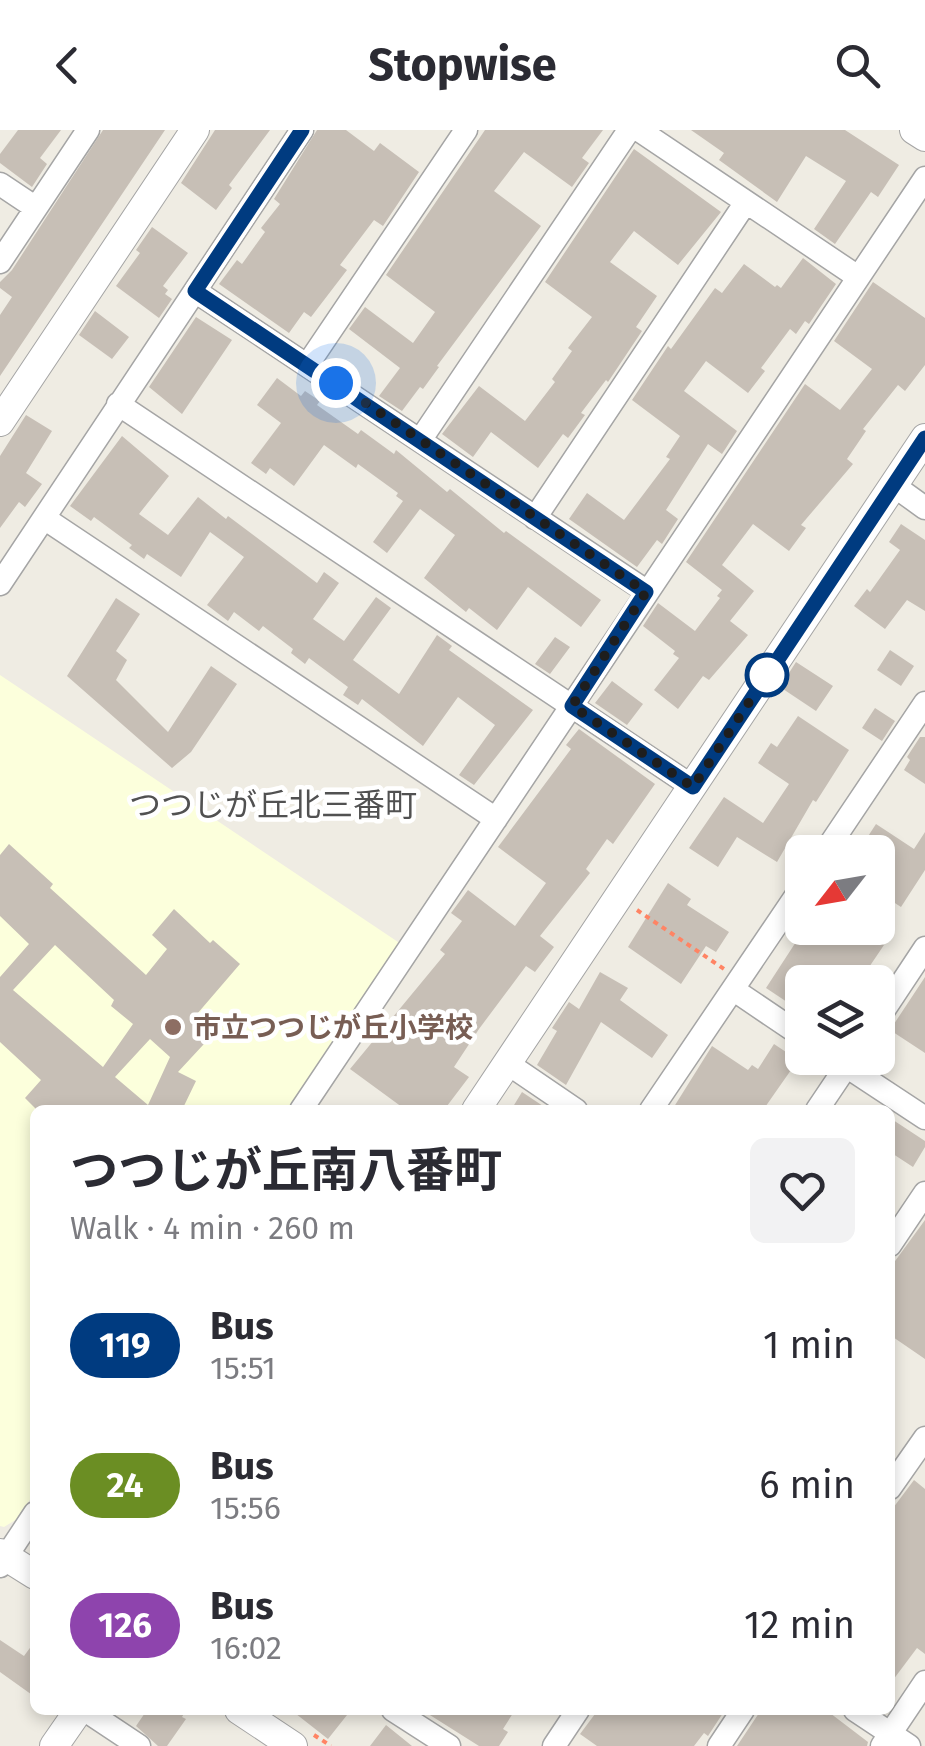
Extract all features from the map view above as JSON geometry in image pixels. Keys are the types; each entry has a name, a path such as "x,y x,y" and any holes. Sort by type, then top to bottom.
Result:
{"street":[{"path":"0,262 88,130"},
{"path":"0,422 195,130"},
{"path":"0,584 302,130"},
{"path":"308,364 466,130"},
{"path":"421,439 629,130"},
{"path":"639,130 858,277"},
{"path":"914,130 925,137"},
{"path":"304,1105 925,178"},
{"path":"0,184 36,208"},
{"path":"535,518 746,202"},
{"path":"195,291 646,592"},
{"path":"118,404 693,787"},
{"path":"479,1105 925,438"},
{"path":"893,486 925,508"},
{"path":"44,518 496,819"},
{"path":"836,835 925,703"},
{"path":"654,1105 785,913"},
{"path":"895,993 925,948"},
{"path":"737,985 785,1023"},
{"path":"507,1063 569,1105"},
{"path":"820,1105 836,1075"},
{"path":"865,1075 925,1118"},
{"path":"895,1237 925,1192"},
{"path":"895,1481 925,1438"},
{"path":"30,1520 2,1558 30,1573"},
{"path":"861,1715 894,1742 925,1682"},
{"path":"54,1746 78,1715"},
{"path":"90,1715 139,1746"},
{"path":"250,1715 293,1746"},
{"path":"408,1715 449,1746"},
{"path":"554,1746 575,1715"},
{"path":"719,1746 740,1715"}],"path":[{"path":"618,898 737,985"}],"shaded area":[{"name":"市立つつじが丘小学校","path":"0,675 401,944 293,1105 30,1105 30,1500 17,1519 0,1526"}],"building":[{"path":"18,130 61,130 40,158 47,164 32,187 0,163 0,154"},
{"path":"103,130 165,130 0,376 0,315 12,297 0,288 0,282 12,270"},
{"path":"215,130 270,130 229,185 232,188 216,210 181,183"},
{"path":"317,130 346,130 374,151 380,143 419,172 383,226 374,220 340,265 347,270 311,317 304,312 289,333 219,284 237,260 242,264 265,232 261,228 280,204 274,199"},
{"path":"485,130 603,130 582,158 589,163 572,187 524,152 494,191 541,226 423,389 420,387 402,411 379,396 400,368 349,329 365,307 413,343 435,312 386,275"},
{"path":"691,130 845,130 899,165 878,197 871,192 835,244 814,229 846,181 806,156 777,202 719,160 724,153"},
{"path":"634,149 721,212 678,265 634,231 610,262 657,296 636,327 642,331 608,382 581,413 585,415 568,438 563,434 538,468 491,432 473,457 442,434 479,386 525,421 555,382 552,379 572,351 568,348 592,317 545,282"},
{"path":"152,227 188,253 163,286 172,299 159,318 116,286 140,253 136,250"},
{"path":"803,258 836,284 809,324 805,321 796,334 790,329 748,393 706,361 684,391 737,431 722,454 708,444 666,510 678,519 662,544 657,540 637,567 569,519 587,493 624,520 670,459 666,457 680,436 632,400 668,346 671,349 715,288 722,293 744,264 781,288"},
{"path":"873,282 925,318 925,365 905,391 898,385 863,429 866,431 847,459 853,464 801,525 806,528 789,551 753,524 722,565 754,591 730,621 748,635 709,680 703,676 678,709 654,690 679,658 643,626 658,603 695,631 720,598 717,596 722,590 686,562 805,384 840,410 872,369 834,341"},
{"path":"95,311 129,337 112,359 79,335"},
{"path":"196,317 232,340 182,414 149,387"},
{"path":"277,378 301,396 305,391 320,401 317,405 358,434 361,430 394,454 396,450 447,492 450,489 504,533 601,600 581,627 528,587 497,630 469,608 466,612 424,578 455,535 420,509 387,553 373,542 403,501 396,496 398,493 358,464 356,468 324,445 294,486 270,468 266,474 251,463 281,423 257,405"},
{"path":"26,415 52,431 26,473 42,484 25,507 19,502 0,528 0,456"},
{"path":"122,436 169,476 139,514 168,535 198,497 317,583 324,572 339,583 313,619 344,641 376,597 391,608 353,660 399,694 437,635 452,646 449,650 533,710 474,785 459,775 495,725 458,697 423,746 362,699 358,705 343,695 348,687 309,658 305,664 291,653 293,649 263,626 259,631 234,612 228,621 207,605 244,557 210,532 181,577 147,554 144,559 129,548 132,545 94,517 91,521 70,506"},
{"path":"901,524 925,540 925,611 907,600 885,629 854,606 867,589 870,592 900,550 889,542"},
{"path":"116,598 140,614 116,651 127,660 116,680 168,732 211,666 237,684 191,752 172,768 67,676"},
{"path":"555,637 570,647 550,674 535,664"},
{"path":"890,650 914,666 901,686 877,670"},
{"path":"796,662 833,686 816,711 780,687"},
{"path":"612,681 643,704 627,725 595,703"},
{"path":"875,708 895,721 882,741 862,728"},
{"path":"798,716 849,750 793,835 785,835 785,848 777,862 737,837 718,867 689,848 724,797 763,823 789,784 758,763 771,743 777,747"},
{"path":"579,729 655,784 613,844 607,839 586,869 590,873 540,936 554,947 535,972 526,966 454,1067 469,1077 448,1105 399,1105 350,1069 445,954 440,950 462,921 451,913 468,890 515,926 546,883 498,847 571,749 566,745"},
{"path":"920,737 925,737 925,784 904,770"},
{"path":"876,824 893,835 869,835"},
{"path":"925,832 925,870 901,907 895,903 895,836 914,849"},
{"path":"9,844 53,884 50,888 146,975 167,949 152,935 174,909 210,943 213,940 240,964 197,1014 216,1031 178,1072 196,1081 184,1105 148,1105 32,1105 25,1098 41,1080 0,1042 0,977 29,944 0,916 0,855","holes":["55,945 114,1000 111,1006 133,1024 103,1067 13,990","150,1039 170,1057 148,1105 115,1077"]},
{"path":"668,883 691,899 687,905 729,932 716,952 706,946 681,984 628,947"},
{"path":"794,945 884,945 870,965 785,965 785,1001 766,988"},
{"path":"600,972 628,988 620,1000 668,1035 652,1058 601,1022 566,1085 537,1065 557,1031 552,1028 569,1002 579,1009"},
{"path":"925,977 925,1053 895,1033 895,1022"},
{"path":"774,1044 785,1051 788,1075 766,1105 675,1105 712,1046 748,1070 752,1065 758,1069"},
{"path":"522,1092 542,1105 514,1105"},
{"path":"895,1121 925,1141 913,1167 895,1155"},
{"path":"925,1220 925,1359 895,1338 895,1261"},
{"path":"914,1480 925,1489 925,1654 917,1648 895,1677 895,1505"},
{"path":"0,1640 24,1656 30,1648 30,1693 0,1672"},
{"path":"144,1715 183,1715 186,1719 167,1746 158,1746 136,1726"},
{"path":"297,1715 347,1715 328,1739"},
{"path":"430,1715 512,1715 499,1746 479,1746"},
{"path":"594,1715 722,1715 708,1736 704,1733 694,1746 597,1746 580,1734"},
{"path":"758,1715 833,1715 868,1742 867,1746 737,1746"},
{"path":"386,1725 412,1746 370,1746"}],"bus line":[{"name":"119","path":"302,130 195,291 646,592 572,706 693,787 925,438"}],"place":[{"name":"市立つつじが丘小学校","path":"173,1027"}],"district":[{"name":"つつじが丘北三番町","path":"273,805"}],"route":[{"path":"336,383 646,592 572,706 693,787 773,666 767,675"}]}
